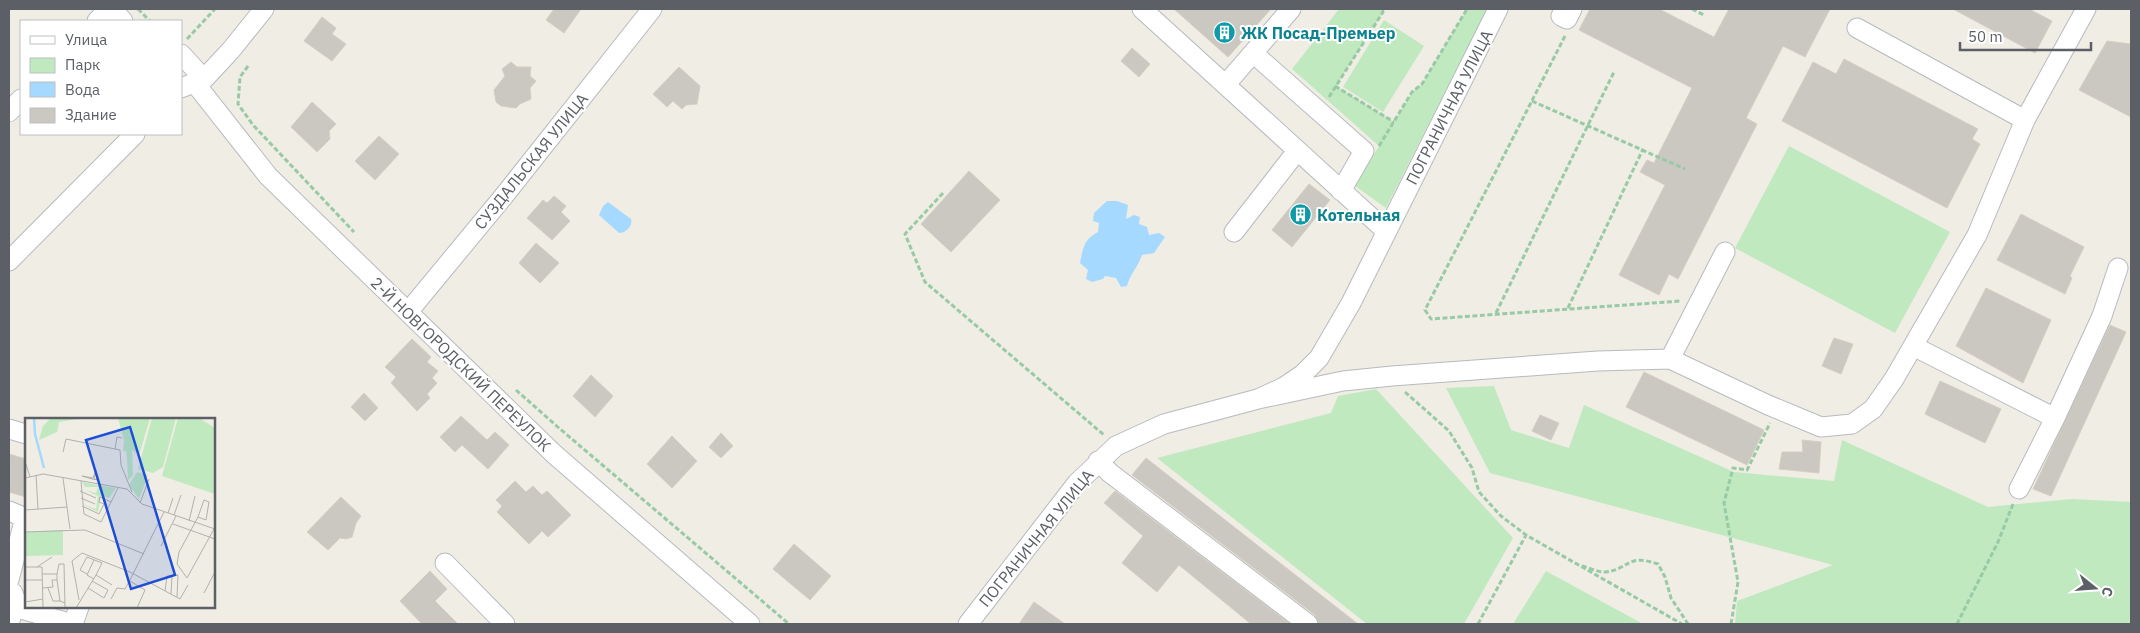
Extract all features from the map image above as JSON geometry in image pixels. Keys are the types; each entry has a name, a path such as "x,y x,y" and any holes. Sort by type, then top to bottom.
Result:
{"street":[{"path":"98,20 110,9 122,20"},
{"path":"189,84 231,50 264,9"},
{"name":"СУЗДАЛЬСКАЯ УЛИЦА","path":"408,312 503,198 652,9"},
{"path":"1142,9 1386,231"},
{"path":"1226,84 1291,9"},
{"name":"ПОГРАНИЧНАЯ УЛИЦА","path":"968,624 1077,483 1098,461 1116,446 1164,424 1258,399 1284,387 1303,374 1319,358 1350,304 1498,9"},
{"path":"1565,9 1561,16 1567,19 1572,9"},
{"path":"1258,399 1343,381 1392,376 1598,361 1670,359 1777,409 1821,427 1852,424 1873,409 1894,379 1977,235 2025,120 2086,9"},
{"path":"1857,28 2025,120"},
{"path":"1253,54 1364,151 1341,191"},
{"name":"2-Й НОВГОРОДСКИЙ ПЕРЕУЛОК","path":"182,58 189,84 268,176 554,454 750,624"},
{"path":"9,112 20,100"},
{"path":"9,261 135,135"},
{"path":"1234,232 1297,151"},
{"path":"1670,359 1725,252"},
{"path":"2019,489 2055,418 2102,316 2118,268"},
{"path":"1912,346 2055,418"},
{"path":"9,429 25,434"},
{"path":"1098,461 1110,473 1308,624"},
{"path":"9,511 21,516 24,521 9,580"},
{"path":"445,563 505,624"},
{"path":"10,607 69,623 74,621 79,608"}],"path":[{"path":"138,9 149,20"},
{"path":"182,44 215,9"},
{"path":"1327,99 1383,12 1382,9"},
{"path":"1372,141 1379,147 1412,92 1422,84 1467,9"},
{"path":"1692,9 1704,15"},
{"path":"1569,28 1425,310 1431,319 1700,300"},
{"path":"248,66 240,77 238,104 253,125 359,237"},
{"path":"1496,314 1614,72"},
{"path":"1335,86 1394,122"},
{"path":"1532,101 1685,169"},
{"path":"1568,308 1643,149"},
{"path":"943,192 904,234 924,282 1116,446"},
{"path":"1392,376 1406,394 1449,431 1472,468 1479,492 1501,516 1526,535 1682,624"},
{"path":"514,388 789,624"},
{"path":"1731,624 1738,582 1724,503 1733,468 1747,470 1777,409"},
{"path":"1957,624 1998,542 2019,489"},
{"path":"1478,624 1526,535"},
{"path":"1577,565 1604,572 1631,561 1645,560 1658,564 1665,578 1671,598 1688,624"}],"green space":[{"path":"1339,9 1381,9 1383,12 1336,86 1394,122 1412,92 1422,84 1467,9 1487,9 1386,208 1355,186 1379,146 1292,69"},
{"path":"1384,20 1424,46 1383,112 1343,87"},
{"path":"1789,146 1950,232 1895,333 1735,248"},
{"path":"1494,386 1511,430 1569,448 1584,405 1734,472 1834,481 1842,440 1988,507 2072,499 2131,502 2131,624 1735,624 1737,601 1833,565 1490,473 1446,388"},
{"path":"1376,389 1513,538 1464,624 1367,624 1157,458 1331,413 1338,396"},
{"path":"1546,571 1643,624 1513,624"}],"water":[{"path":"1107,201 1117,201 1128,205 1126,219 1134,215 1140,217 1139,224 1147,227 1149,235 1159,233 1165,237 1154,253 1142,255 1127,286 1121,287 1116,278 1105,276 1103,279 1092,282 1086,279 1088,270 1080,263 1083,248 1087,241 1098,232 1099,223 1093,221 1094,213"},
{"path":"608,202 631,219 631,225 626,231 619,233 599,215 603,206"}],"building":[{"path":"554,9 581,9 564,33 546,20"},
{"name":"ЖК Посад-Премьер","path":"1174,9 1271,9 1228,57"},
{"path":"1590,9 1659,9 1714,37 1729,9 1830,9 1805,57 1783,46 1746,118 1757,124 1678,279 1669,274 1659,295 1619,275 1665,185 1640,172 1647,160 1654,163 1692,88 1579,30"},
{"path":"1953,9 2029,9 2052,21 2035,53"},
{"path":"322,17 336,28 332,34 346,44 332,61 304,41"},
{"path":"2107,41 2131,44 2131,117 2079,90"},
{"path":"1132,48 1150,64 1139,77 1121,61"},
{"path":"1844,59 1978,129 1972,139 1980,144 1947,208 1782,121 1813,62 1836,74"},
{"path":"511,62 517,67 531,67 530,76 536,81 530,88 531,99 516,108 501,106 496,102 494,90 505,76 502,69"},
{"path":"679,67 700,86 697,104 686,105 682,109 673,101 667,107 653,94"},
{"path":"312,102 336,124 329,131 330,139 317,152 291,127"},
{"path":"379,136 399,154 375,180 355,161"},
{"path":"969,171 1000,200 951,252 921,224"},
{"name":"Котельная","path":"1309,184 1330,200 1292,247 1272,230"},
{"path":"554,196 566,206 561,212 570,221 552,240 527,218 543,200 547,203"},
{"path":"2021,214 2084,247 2070,276 2072,278 2065,294 1997,260"},
{"path":"536,243 559,263 540,283 519,263"},
{"path":"1986,288 2051,320 2023,383 1956,346"},
{"path":"2110,325 2126,332 2051,496 2033,489"},
{"path":"1834,338 1853,344 1841,374 1822,366"},
{"path":"412,339 431,357 427,362 438,371 432,378 437,383 427,394 430,398 417,411 391,383 396,377 385,367"},
{"path":"1644,372 1764,430 1747,465 1626,407"},
{"path":"591,375 613,396 595,417 573,396"},
{"path":"1940,381 2001,409 1985,443 1925,414"},
{"path":"364,393 378,408 365,421 351,407"},
{"path":"1540,415 1559,423 1551,440 1532,431"},
{"path":"461,416 487,440 495,432 509,445 488,469 462,445 455,452 440,437"},
{"path":"721,433 733,446 721,458 709,447"},
{"path":"672,436 697,461 672,488 647,464"},
{"path":"1802,440 1821,442 1819,473 1779,469 1782,452 1803,452"},
{"path":"9,454 25,459 25,497 9,492"},
{"path":"1146,458 1358,624 1319,624 1315,615 1132,475"},
{"path":"515,481 526,492 533,486 542,495 547,491 571,515 548,537 542,531 529,544 497,512 502,506 496,500"},
{"path":"1115,491 1290,624 1251,624 1179,565 1157,592 1122,563 1143,536 1104,503"},
{"path":"341,497 361,516 356,523 352,537 340,538 328,550 307,532"},
{"path":"794,544 831,576 810,600 773,569"},
{"path":"430,571 447,589 435,601 458,624 422,624 400,601"},
{"path":"1034,602 1065,624 1019,624"}],"place":[{"name":"ЖК Посад-Премьер","path":"1225,33"},
{"name":"Котельная","path":"1301,215"}]}
